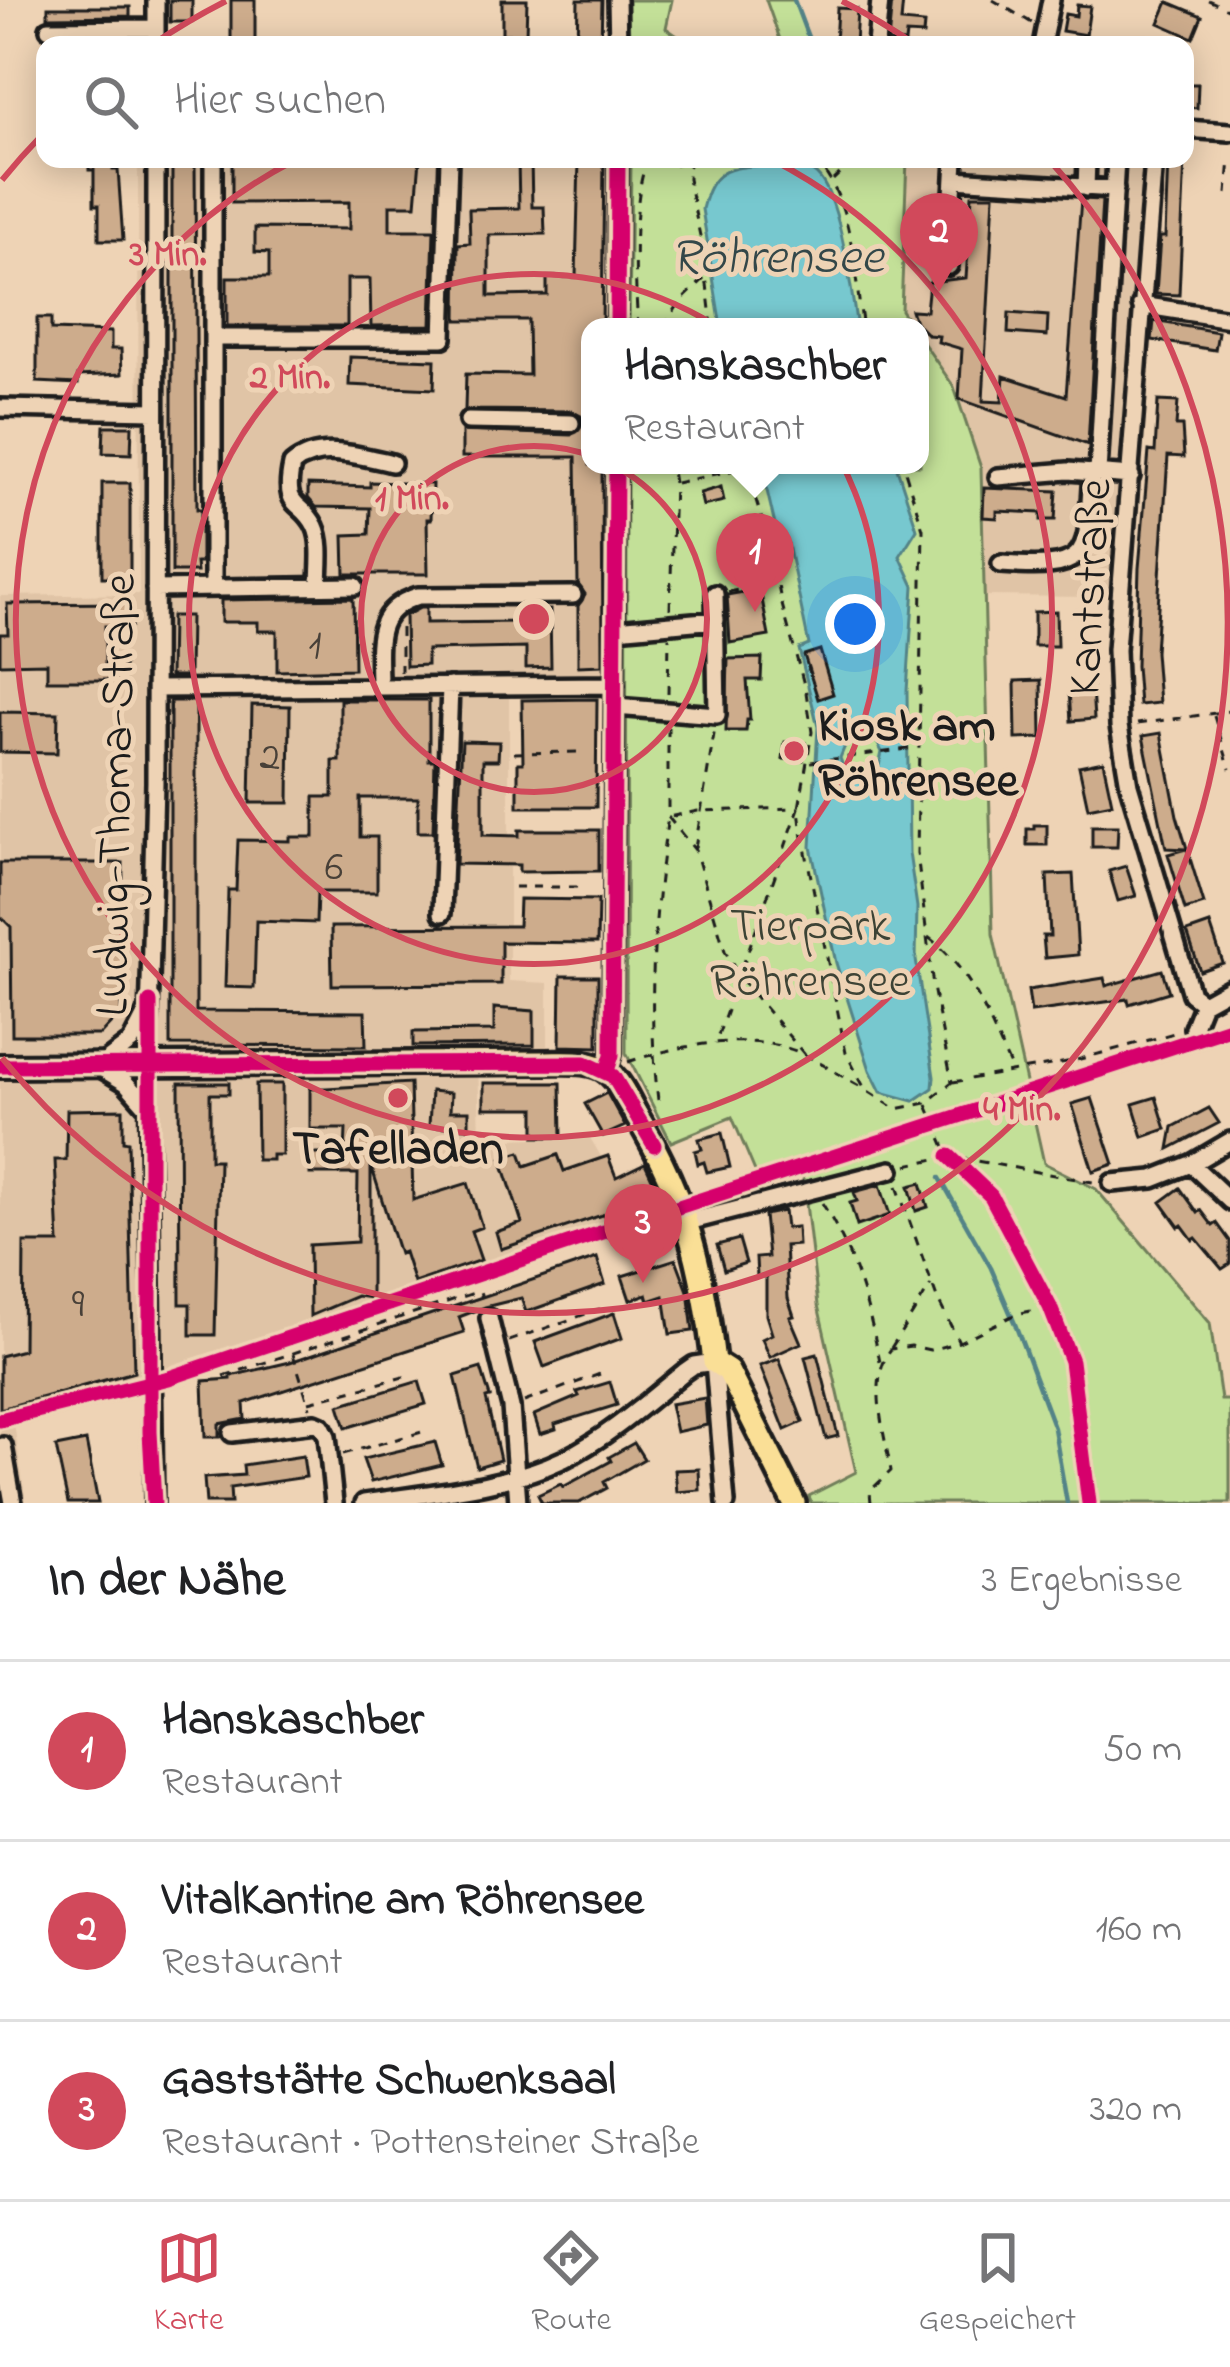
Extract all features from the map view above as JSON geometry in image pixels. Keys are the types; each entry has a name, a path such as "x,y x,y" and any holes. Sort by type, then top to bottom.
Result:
{"main road":[{"path":"0,1066 555,1062 615,1067 688,1222 705,1283 714,1363 728,1370 794,1503"}],"street":[{"path":"156,0 156,36"},
{"path":"617,0 618,36"},
{"path":"877,36 880,0"},
{"path":"1043,36 1051,0"},
{"path":"49,28 144,36"},
{"path":"1194,130 1230,132"},
{"name":"Ludwig-Thoma-Straße","path":"154,1503 148,1064 155,689 156,168"},
{"path":"213,168 213,588"},
{"path":"213,338 443,338 449,168"},
{"path":"617,318 618,168"},
{"path":"949,266 955,168"},
{"path":"1086,188 1087,168"},
{"path":"1001,564 1047,567 1072,562 1087,544 1115,168"},
{"name":"Kantstraße","path":"1153,168 1116,650 1119,726 1129,784 1191,994 1203,1003"},
{"path":"954,179 1114,189"},
{"path":"1141,305 1230,319"},
{"path":"0,408 154,411"},
{"path":"468,421 571,423"},
{"path":"319,586 319,539 314,524 293,502 292,466 301,458 329,453 392,463"},
{"path":"615,1067 616,474"},
{"path":"998,476 1131,476"},
{"path":"155,590 356,586"},
{"path":"615,707 717,715 715,594"},
{"path":"379,686 380,628 400,602 418,596 573,595"},
{"path":"616,629 716,620"},
{"path":"155,689 615,685"},
{"path":"442,913 450,686"},
{"path":"1193,1028 1203,1003 1230,988"},
{"path":"148,1108 126,1083 98,1066 131,1042 149,1002"},
{"path":"1112,1183 1153,1179 1192,1164 1230,1141"},
{"path":"1192,1164 1230,1201"},
{"path":"688,1222 891,1170"},
{"path":"489,1318 511,1407 518,1503"},
{"path":"364,1503 517,1476 563,1460 613,1430 694,1365 714,1363 725,1503"},
{"path":"232,1433 315,1424 325,1430 334,1503"},
{"path":"3,1446 14,1503"}],"path":[{"path":"993,0 1026,22 1044,26"},
{"path":"1208,0 1230,10"},
{"path":"1227,194 1230,159"},
{"path":"637,318 639,207 648,168"},
{"path":"692,168 711,318"},
{"path":"821,168 832,181 848,229 862,318"},
{"path":"832,181 846,168"},
{"path":"670,318 706,278"},
{"path":"658,1100 652,1054 653,981 668,818 672,474"},
{"path":"674,483 712,474"},
{"path":"715,1044 799,808 812,732 770,545 748,474"},
{"path":"906,474 923,529 914,748 917,853 952,1082"},
{"path":"715,594 777,582"},
{"path":"400,602 401,686"},
{"path":"1119,726 1230,711"},
{"path":"1214,714 1230,770"},
{"path":"717,715 695,850 725,951 740,978 805,1055"},
{"path":"810,762 914,748"},
{"path":"514,753 582,752"},
{"path":"668,818 698,811 799,808"},
{"path":"799,808 846,1053 865,1089"},
{"path":"668,818 695,850"},
{"path":"514,887 585,886"},
{"path":"927,937 953,956 983,1004 1012,1070"},
{"path":"615,1067 652,1054 715,1044 776,1045 805,1055 896,1109 926,1103 952,1082 1073,1061 1193,1028"},
{"path":"1158,1038 1161,1050"},
{"path":"926,1103 949,1156"},
{"path":"959,1342 932,1284 891,1170 949,1156 1080,1183 1112,1183"},
{"path":"822,1204 842,1234 867,1298 880,1364 891,1471 870,1491 871,1503"},
{"path":"475,1275 482,1298"},
{"path":"880,1364 932,1284"},
{"path":"224,1376 480,1291"},
{"path":"891,1349 931,1350 1016,1314 1051,1307"},
{"path":"496,1345 600,1310"},
{"path":"292,1352 315,1424"},
{"path":"511,1407 600,1374"},
{"path":"308,1402 411,1375"},
{"path":"329,1457 422,1432"}],"shaded area":[{"path":"138,168 631,168 629,318 581,318 581,474 627,474 624,691 509,695 509,981 548,983 548,1055 478,1057 480,1140 589,1136 634,1213 105,1387 0,1414 0,596 139,594"},
{"path":"907,168 1143,168 1114,597 981,596 981,467 954,387 929,351 929,318 906,318 901,311"},
{"path":"14,1424 26,1503 0,1503 0,1427"}],"green space":[{"path":"628,0 672,0 666,28 677,36 629,36"},
{"path":"766,0 794,0 808,36 779,36"},
{"path":"631,168 907,168 901,310 906,318 629,318"},
{"name":"Tierpark Röhrensee","path":"929,351 954,387 981,468 993,934 1044,1163 1096,1189 1210,1323 1221,1400 1230,1400 1230,1503 811,1503 809,1496 856,1472 818,1305 801,1161 757,1176 732,1117 671,1142 626,1053 627,474 929,474"}],"water":[{"name":"Röhrensee","path":"740,168 804,168 822,181 837,219 856,318 720,318 702,209 722,173"},
{"path":"763,474 899,474 917,529 900,556 914,586 907,691 909,853 917,907 916,960 934,1077 933,1088 914,1101 881,1092 836,963 811,847 818,727 799,649 809,645 788,544 779,542","holes":["861,726 870,728 882,752 878,771 863,782 847,777 840,758"]}],"building":[{"path":"170,0 192,0 192,22 170,22"},
{"path":"231,0 255,0 255,36 231,36"},
{"path":"502,0 527,0 526,35 502,34"},
{"path":"578,0 602,0 601,36 577,36"},
{"path":"892,0 903,0 901,22 924,24 923,35 889,36"},
{"path":"1168,2 1202,16 1194,36 1159,23"},
{"path":"1077,5 1090,6 1086,35 1062,31 1065,14 1076,16"},
{"path":"48,7 130,7 130,16 48,17"},
{"path":"837,8 857,9 856,36 835,36"},
{"path":"113,168 118,170 123,240 99,240 94,170 89,170"},
{"path":"172,168 195,168 201,563 196,563 197,572 172,572"},
{"path":"232,168 419,168 416,205 390,205 390,230 434,230 431,325 371,326 370,279 347,279 347,326 227,326 227,277 269,277 269,253 255,252 255,228 349,229 349,202 232,203"},
{"path":"518,168 531,168 532,207 544,207 545,234 489,235 489,296 547,295 547,277 576,277 579,168 604,168 602,318 581,318 581,416 571,411 465,410 466,374 529,375 528,320 457,320 458,244 470,243 469,209 519,208"},
{"path":"1168,168 1185,168 1179,295 1156,294 1160,237 1165,237"},
{"path":"972,195 994,195 983,401 1002,402 1004,376 1066,396 1081,199 1102,200 1088,445 959,399 962,349 938,342 939,336 929,335 929,318 914,318 911,310 926,311 929,282 966,278"},
{"path":"1009,313 1048,316 1047,336 1008,333"},
{"path":"37,318 51,318 51,330 111,332 111,349 121,349 122,374 78,376 78,384 37,382"},
{"path":"1154,321 1218,332 1215,350 1152,340"},
{"path":"350,357 435,360 434,389 349,385"},
{"path":"1158,401 1178,402 1176,426 1182,426 1184,457 1168,456 1155,652 1159,703 1139,705 1139,568"},
{"path":"104,426 132,426 131,454 103,453"},
{"path":"581,426 581,474 602,474 603,665 578,666 578,606 585,594 578,584 576,457 462,457 462,431 571,435"},
{"path":"370,482 432,484 428,574 345,574 344,535 369,534 370,508 316,507 308,498 308,485 370,487"},
{"path":"102,483 130,483 130,577 102,577"},
{"path":"721,487 724,501 703,506 700,493"},
{"path":"984,488 1057,491 1055,520 1041,520 1041,513 997,511 997,518 983,517"},
{"path":"760,589 769,636 730,643 727,595"},
{"path":"353,598 354,669 277,671 277,631 258,631 258,622 221,622 221,600"},
{"path":"131,603 131,626 105,626 105,665 124,665 124,680 47,680 47,663 0,664 0,634 8,634 7,604"},
{"path":"426,608 426,623 529,622 529,611 550,610 551,667 526,668 526,648 427,650 427,665 406,666 405,616"},
{"path":"1056,611 1057,646 1034,646 1034,612"},
{"path":"171,616 190,616 189,676 170,676"},
{"path":"820,650 833,694 818,699 804,655"},
{"path":"762,658 761,680 747,680 750,720 746,731 726,731 728,659"},
{"path":"1041,680 1042,738 1016,739 1015,681"},
{"path":"1092,689 1094,719 1071,721 1069,691"},
{"path":"597,699 596,807 518,807 522,700"},
{"path":"340,700 429,700 429,760 435,760 433,832 418,832 418,798 360,798 360,837 377,837 377,892 317,892 316,923 256,921 254,988 225,987 228,890 236,890 238,840 314,837 314,797 333,797 333,761 340,761"},
{"path":"170,701 196,701 196,1011 365,1012 366,1046 170,1045"},
{"path":"252,705 290,706 289,803 250,803"},
{"path":"0,712 58,713 57,753 0,752"},
{"path":"1161,733 1177,816 1204,904 1185,910 1168,854 1186,849 1166,848 1143,736"},
{"path":"462,741 499,742 498,760 483,760 483,835 599,830 599,871 519,872 519,865 456,864"},
{"name":"Kiosk am Röhrensee","path":"785,742 805,743 803,760 783,759"},
{"path":"1103,761 1112,803 1088,808 1079,766"},
{"path":"1047,825 1047,845 1027,845 1027,829"},
{"path":"1092,826 1118,826 1117,847 1092,847"},
{"path":"0,863 123,863 121,1013 100,1035 12,1035 11,927 0,916"},
{"path":"1126,866 1136,896 1118,901 1109,871"},
{"path":"1073,874 1078,955 1045,958 1043,936 1050,936 1047,875"},
{"path":"519,899 598,900 597,943 501,942 501,984 332,985 331,927 518,926"},
{"path":"1210,924 1223,963 1200,971 1187,932"},
{"path":"1162,970 1169,992 1129,1004 1128,999 1031,1012 1028,990 1104,978 1106,986"},
{"path":"561,976 598,976 598,1047 560,1046"},
{"path":"494,1008 534,1011 534,1045 413,1046 413,1032 494,1031"},
{"path":"179,1083 229,1083 229,1094 210,1094 210,1160 219,1160 215,1335 190,1335 190,1304 180,1304"},
{"path":"410,1083 413,1200 468,1183 482,1227 471,1231 481,1260 414,1283 404,1252 399,1254 371,1165 371,1298 357,1296 310,1316 309,1245 357,1242 358,1174 310,1174 310,1154 345,1154 346,1129 310,1129 310,1089"},
{"path":"484,1083 561,1083 562,1137 535,1137 535,1108 484,1108"},
{"path":"256,1084 282,1084 282,1155 272,1155 272,1160 257,1160"},
{"path":"431,1091 451,1093 450,1111 469,1111 469,1128 429,1126"},
{"path":"607,1093 625,1126 603,1136 585,1104"},
{"path":"1156,1097 1166,1129 1143,1137 1133,1104"},
{"path":"1092,1098 1114,1164 1093,1171 1072,1104"},
{"path":"1209,1108 1219,1123 1169,1149 1173,1127"},
{"path":"123,1109 123,1141 128,1142 134,1372 0,1409 0,1356 23,1350 24,1243 59,1243 55,1160 66,1160 67,1110"},
{"path":"722,1133 730,1167 707,1172 704,1162 698,1164 699,1139"},
{"path":"520,1152 525,1166 558,1155 564,1171 608,1156 616,1177 645,1163 657,1189 626,1207 501,1249 496,1232 522,1223 501,1158"},
{"path":"921,1183 928,1207 916,1211 909,1186"},
{"path":"880,1185 890,1215 857,1226 850,1203 857,1201 854,1192"},
{"path":"1180,1188 1198,1213 1201,1210 1213,1226 1217,1223 1230,1241 1230,1264 1222,1269 1161,1202"},
{"path":"784,1211 786,1228 797,1227 798,1245 785,1246 788,1298 794,1316 790,1317 801,1343 770,1357 762,1339 772,1334 766,1315 766,1276 757,1277 756,1258 768,1257 764,1215"},
{"path":"739,1239 746,1263 724,1270 717,1245"},
{"path":"597,1258 605,1284 526,1312 521,1298 485,1307 459,1317 464,1332 244,1403 245,1419 219,1424 219,1437 205,1437 203,1381 231,1379 290,1362"},
{"path":"676,1259 688,1291 693,1331 670,1334 664,1296 649,1301 647,1294 630,1300 622,1276"},
{"path":"614,1313 622,1338 544,1367 535,1342"},
{"path":"817,1354 838,1436 826,1439 805,1357"},
{"path":"779,1359 803,1422 785,1430 760,1366"},
{"path":"481,1368 500,1460 477,1467 455,1376"},
{"path":"419,1381 426,1404 346,1428 339,1405"},
{"path":"610,1382 617,1405 555,1424 556,1429 540,1434 534,1415 579,1396 577,1392"},
{"path":"705,1398 707,1425 676,1432 670,1404"},
{"path":"86,1441 98,1503 68,1503 56,1447"},
{"path":"435,1442 442,1465 371,1482 363,1459"},
{"path":"634,1443 644,1459 604,1482 607,1488 579,1503 542,1503 538,1495 611,1461 609,1457"},
{"path":"303,1456 306,1477 230,1488 231,1503 206,1503 204,1478 244,1475 243,1465"},
{"path":"699,1469 700,1490 677,1492 675,1470"}],"waterway":[{"path":"794,0 808,36"},
{"path":"940,1178 991,1268 1015,1324 1054,1428 1067,1503"}],"cycle path":[{"path":"617,318 618,168"},
{"path":"607,1071 612,1055 616,474"},
{"path":"150,1002 154,1503"},
{"path":"0,1420 169,1378 1230,1028"},
{"path":"0,1066 585,1063 613,1076 654,1145"},
{"path":"949,1156 991,1196 1050,1307 1071,1361 1089,1503"}],"place":[{"name":"VitalKantine am Röhrensee","path":"939,292"},
{"name":"Hanskaschber","path":"755,612"},
{"name":"Kiosk am Röhrensee","path":"794,751"},
{"name":"Tafelladen","path":"398,1098"},
{"name":"Gaststätte Schwenksaal","path":"643,1283"}]}
